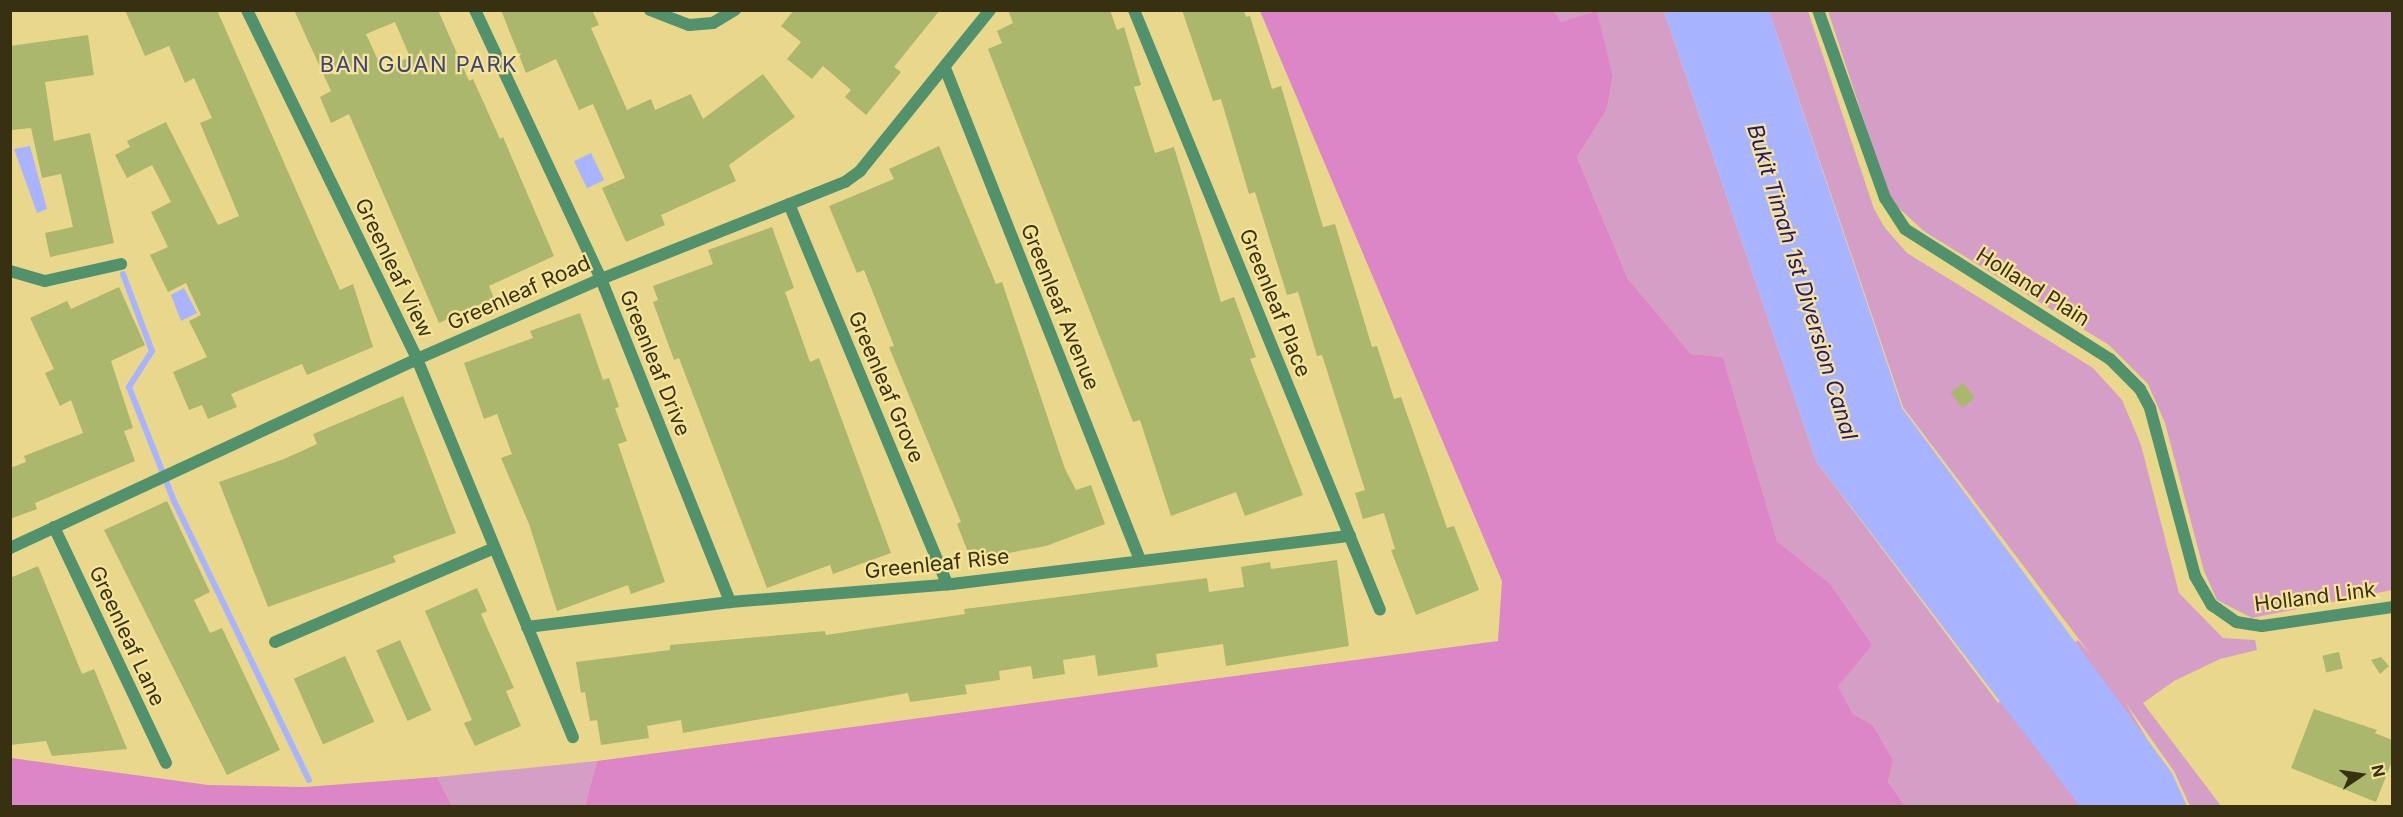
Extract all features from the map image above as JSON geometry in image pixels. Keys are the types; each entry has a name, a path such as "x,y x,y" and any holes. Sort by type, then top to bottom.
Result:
{"street":[{"name":"Greenleaf View","path":"247,10 417,359 573,737"},
{"name":"Greenleaf Drive","path":"475,10 601,279 730,602"},
{"path":"650,10 689,25 713,23 735,10"},
{"name":"Greenleaf Road","path":"10,548 417,359 601,279 789,204 860,171 990,10"},
{"name":"Greenleaf Place","path":"1134,10 1380,610"},
{"name":"Holland Plain","path":"1818,10 1885,198 1905,230 2110,359 2139,389 2150,408 2194,576 2212,605"},
{"name":"Greenleaf Avenue","path":"945,68 1140,560"},
{"name":"Greenleaf Grove","path":"789,204 947,584"},
{"path":"10,271 45,281 121,264"},
{"name":"Greenleaf Lane","path":"54,527 166,763"},
{"name":"Greenleaf Rise","path":"527,627 730,602 947,584 1350,536"},
{"path":"275,642 494,548"},
{"name":"Holland Link","path":"2212,605 2236,622 2262,626 2392,607"}],"shaded area":[{"path":"1553,10 1561,22 1597,11 1613,76 1607,109 1577,157 1628,279 1691,354 1723,357 1777,541 1829,583 1872,645 1838,686 1853,714 1873,725 1893,760 1888,782 1905,806 585,806 597,761 1498,641 1502,581 1260,11"},
{"path":"1553,11 1664,11 1816,461 1998,703 2078,640 2091,655 1903,407 1769,11 1808,11 1874,209 1885,228 1907,253 2093,368 2122,400 2141,445 2179,593 2223,638 2255,640 2257,650 2220,659 2174,681 2143,703 2221,806 2190,806 2174,771 2125,702 2161,763 2105,806 1905,806 1888,782 1893,760 1873,725 1853,714 1838,686 1829,583 1777,541 1723,357 1691,354 1628,279 1577,157 1607,109 1613,77 1597,12 1561,22"},
{"path":"1828,11 2392,11 2392,590 2252,618 2217,600 2204,571 2165,423 2148,384 2109,345 1925,232 1890,200"},
{"path":"11,758 208,785 305,787 437,777 452,806 11,806"},
{"path":"597,761 585,806 452,806 437,777"}],"water":[{"name":"Bukit Timah 1st Diversion Canal","path":"1664,11 1769,11 1902,408 2172,773 2187,806 2080,806 1816,461"},
{"path":"30,146 47,209 37,213 14,149"},
{"path":"591,153 604,180 587,188 574,161"},
{"path":"184,288 197,313 181,321 171,295"}],"building":[{"path":"125,10 217,10 340,290 353,284 373,347 307,375 302,364 231,394 237,407 208,419 202,405 189,410 173,372 207,357 189,321 201,315 186,283 168,292 150,255 168,247 151,212 171,202 152,165 127,178 115,155 130,147 127,141 166,122 218,225 239,216 200,123 212,118 194,78 185,83 169,46 145,56"},
{"path":"294,10 438,10 469,81 473,79 500,139 503,137 554,256 489,286 494,298 439,323 349,114 331,123 320,97 331,91","holes":["395,22 410,57 382,69 366,34"]},
{"path":"501,10 592,10 599,25 591,28 627,110 651,99 655,110 691,94 703,119 763,74 795,117 729,165 736,181 661,215 665,225 626,242 602,188 625,178 593,104 579,110 556,59 526,73"},
{"path":"794,10 940,10 894,67 901,72 866,115 845,97 851,90 823,66 812,79 787,59 801,42 781,26"},
{"path":"1008,10 1110,10 1117,30 1124,27 1141,85 1134,87 1155,153 1174,147 1221,302 1234,297 1256,357 1250,359 1303,495 1245,516 1236,492 1171,516 1140,420 1133,422 988,49 1002,43 997,31 1013,23"},
{"path":"1182,10 1244,10 1246,17 1250,16 1272,89 1281,86 1323,227 1335,224 1372,347 1377,346 1394,399 1401,397 1447,528 1454,526 1479,590 1416,615 1391,550 1395,549 1384,513 1363,519 1355,493 1365,490 1322,355 1317,356 1298,292 1287,295 1255,192 1249,194 1221,99 1213,101"},
{"path":"88,35 94,75 45,82 54,141 90,133 114,243 50,257 45,233 73,227 61,174 42,178 31,128 12,130 10,46"},
{"path":"939,146 996,284 1002,282 1065,469 1076,490 1091,485 1105,524 1046,546 971,560 957,524 961,522 889,347 894,346 864,270 857,273 829,206 894,179 889,169"},
{"path":"772,227 794,288 785,292 810,362 819,358 891,553 833,574 830,565 767,588 679,358 674,360 653,302 658,300 653,286 713,264 708,250"},
{"path":"119,287 145,345 111,361 133,428 124,431 135,461 35,503 37,509 10,519 10,468 26,462 24,456 83,433 71,400 60,406 45,373 54,369 30,318 67,301 71,309"},
{"path":"580,313 603,380 609,378 619,407 615,408 627,441 618,444 665,582 631,594 628,585 557,611 529,524 501,458 512,454 497,414 484,419 464,363 533,338 530,331"},
{"path":"1963,383 1975,398 1963,408 1951,393"},
{"path":"403,396 456,533 393,556 396,562 268,607 219,482 284,459 317,444 313,434"},
{"path":"167,501 210,592 194,600 210,633 222,628 280,750 227,775 104,530"},
{"path":"1337,560 1349,646 1226,666 1223,644 1156,654 1158,667 1098,676 1095,655 1063,660 1065,674 1033,679 1031,666 999,671 1000,680 965,685 967,694 910,702 908,693 683,733 681,720 647,726 649,738 601,745 597,720 590,721 585,692 581,693 576,662 670,650 670,645 825,631 826,635 965,614 964,609 1207,578 1209,592 1244,587 1241,567 1270,562 1271,569"},
{"path":"38,566 82,674 94,669 127,749 52,756 46,741 10,745 10,578"},
{"path":"477,588 487,611 481,614 514,688 506,691 521,726 475,746 464,723 472,720 425,611"},
{"path":"400,640 431,710 408,721 376,651"},
{"path":"2339,652 2343,669 2326,672 2322,656"},
{"path":"345,656 374,722 323,745 294,679"},
{"path":"2381,657 2389,666 2380,674 2371,660"},
{"path":"2314,709 2377,730 2375,733 2392,740 2392,761 2376,802 2291,768"}],"waterway":[{"path":"123,274 152,351 129,387 174,501 309,780"}],"district":[{"name":"BAN GUAN PARK","path":"419,65"}]}
